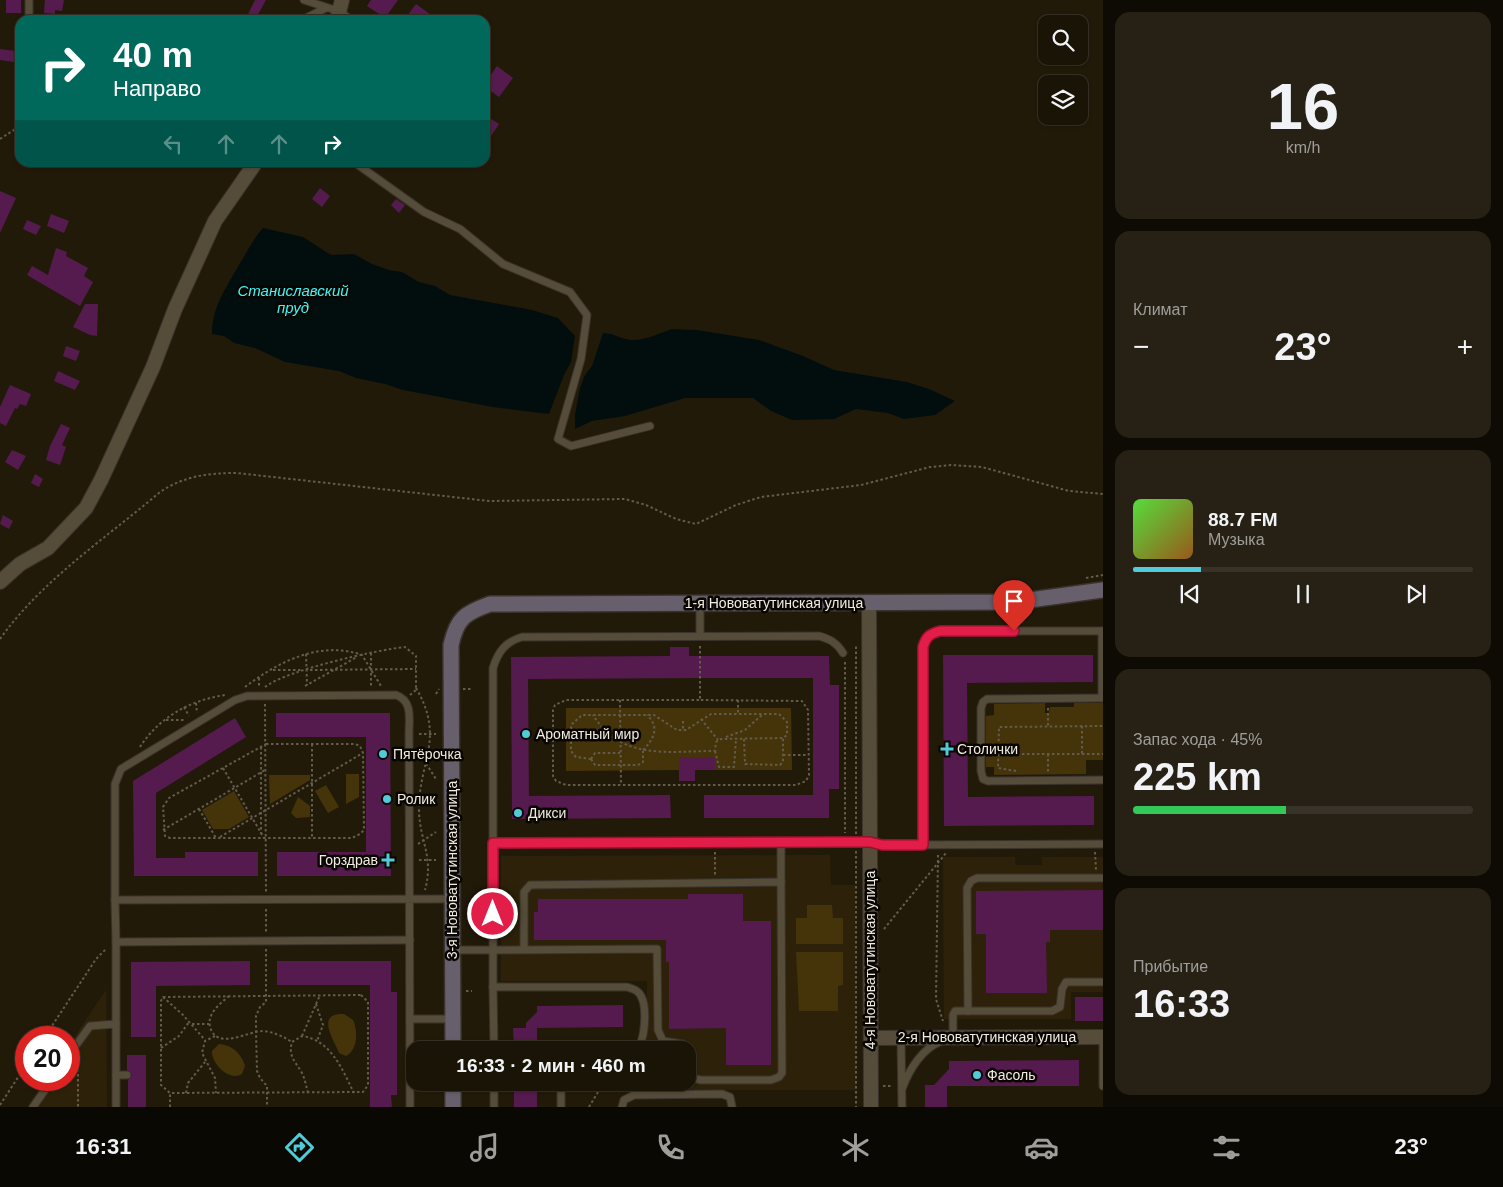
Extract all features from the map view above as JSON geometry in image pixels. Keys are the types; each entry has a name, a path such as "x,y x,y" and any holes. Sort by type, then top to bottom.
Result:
{"street":[{"path":"0,582 20,564 48,548 86,508 101,480 149,375 175,310 215,221 253,167"},
{"name":"1-я Нововатутинская улица","path":"454,631 462,618 470,611 490,604 1015,602 1103,590"},
{"name":"4-я Нововатутинская улица","path":"869,602 871,1107"},
{"name":"3-я Нововатутинская улица","path":"453,1041 452,646 454,631"},
{"name":"2-я Нововатутинская улица","path":"871,1038 1103,1037"},
{"path":"453,1091 453,1107"}],"lane":[{"path":"29,0 29,15"},
{"path":"304,0 336,10"},
{"path":"319,15 336,10"},
{"path":"361,167 424,212 460,229 503,264 570,292 587,315 582,359 558,439 570,446 650,426"},
{"path":"700,603 700,636"},
{"path":"923,845 923,647 925,639 931,633 940,631 1103,631 1103,698 987,699 982,702 981,771 983,779 988,780 1103,780"},
{"path":"494,1041 492,668 505,645 522,637 819,636 828,638 837,644 843,653"},
{"path":"116,1107 115,784 121,768 236,700 247,696 396,695 405,700 409,708 410,1107"},
{"path":"453,950 657,949 658,1030 660,1038 664,1041 683,1044 687,1047 689,1051 689,1073 692,1078 701,1080 776,1080 782,1072 781,842"},
{"path":"493,843 870,842 882,845 1099,844"},
{"path":"968,1011 967,888 971,880 977,878 1099,878"},
{"path":"524,950 524,892 530,885 781,882"},
{"path":"115,900 452,899"},
{"path":"116,944 410,940"},
{"path":"902,1089 907,1074 919,1057 937,1042 952,1038 954,1013 968,1011 1052,1011 1060,1007 1062,989 1066,982 1103,982"},
{"path":"494,987 634,989 641,996 643,1003 643,1041"},
{"path":"410,1020 453,1019"},
{"path":"80,1039 85,1031 93,1025 116,1024"},
{"path":"1103,1037 1103,1086"},
{"path":"902,1038 902,1107"},
{"path":"116,1075 128,1075"},
{"path":"34,1107 45,1091"},
{"path":"494,1091 494,1107"},
{"path":"561,1091 561,1107"},
{"path":"622,1107 628,1096 727,1094 732,1101 732,1107"}],"path":[{"path":"0,139 15,129"},
{"path":"0,639 20,611 76,561 160,492 175,482 213,473 489,501 625,499 646,505 676,519 696,524 736,505 761,497 861,485 930,468 951,465 982,467 1069,491 1103,494"},
{"path":"1078,579 1103,575"},
{"path":"700,636 700,700"},
{"path":"856,1107 855,645 860,645"},
{"path":"261,695 262,690 268,684 306,670 362,655 407,648 415,654 416,688 427,714 430,734 427,765 419,800 420,823 429,860 429,876 421,899"},
{"path":"371,653 371,695"},
{"path":"843,653 845,663 846,842"},
{"path":"306,654 306,685"},
{"path":"288,695 362,655"},
{"path":"362,655 386,695"},
{"path":"270,670 416,669"},
{"path":"405,700 415,692 416,688"},
{"path":"1048,698 1048,726"},
{"path":"566,700 738,700 802,701 808,710 809,775 802,784 560,784 553,776 555,705 566,700"},
{"path":"620,700 621,785"},
{"path":"738,700 738,714"},
{"path":"591,759 580,759 573,755 571,727 573,722 581,716 657,716 675,729 683,730 690,729 701,719 711,714 779,714 786,719 787,734 783,738 782,765 746,765 744,762 744,739"},
{"path":"736,739 736,764 734,767 719,767 714,744 720,739 745,730 763,714"},
{"path":"593,715 605,731 621,743 643,750 714,751"},
{"path":"591,759 595,765 641,763 643,750 653,739 655,731 654,724 647,715"},
{"path":"701,719 720,739 783,738"},
{"path":"165,720 192,721"},
{"path":"683,721 683,730"},
{"path":"1082,726 1082,754"},
{"path":"1019,771 999,769 997,754 999,727 1103,726"},
{"path":"436,734 409,735 436,779"},
{"path":"266,744 312,744 355,744 362,748 364,830 360,834 352,838 170,838 165,836 165,801 266,744"},
{"path":"312,744 312,838"},
{"path":"261,747 261,834"},
{"path":"217,838 363,753"},
{"path":"591,759 595,753 621,753"},
{"path":"997,754 1103,754"},
{"path":"1048,754 1048,780"},
{"path":"783,755 809,755"},
{"path":"223,768 264,838"},
{"path":"164,830 266,770"},
{"path":"199,809 217,838"},
{"path":"409,849 436,832"},
{"path":"715,842 715,882"},
{"path":"1099,844 1099,878"},
{"path":"939,845 936,999 940,1016 952,1038"},
{"path":"882,930 952,845"},
{"path":"409,860 436,860"},
{"path":"52,1026 103,950 116,944"},
{"path":"292,1042 302,1036 320,995"},
{"path":"361,995 367,998 368,1085 363,1092 354,1093 170,1093 161,1085 161,1001 163,997 361,995"},
{"path":"216,1036 210,1024 213,1011 229,996"},
{"path":"163,997 191,1023 205,1041"},
{"path":"316,1004 323,1025 317,1041"},
{"path":"191,1023 210,1024"},
{"path":"161,1048 179,1036 191,1023"},
{"path":"216,1093 215,1078 205,1061 202,1049 205,1041 216,1036 229,1039 264,1031 281,1036 292,1042"},
{"path":"302,1036 317,1041 331,1052 354,1093"},
{"path":"292,1042 292,1060 302,1072 308,1093"},
{"path":"186,1093 188,1083 205,1061"},
{"path":"0,1105 15,1082"},
{"path":"78,1091 78,1107"},
{"path":"590,1107 599,1091"},
{"path":"621,1091 628,1096"},
{"path":"170,1093 170,1107"}],"shaded area":[{"path":"1045,703 1045,713 1049,713 1050,707 1074,707 1074,703 1103,703 1103,760 1086,760 1086,774 994,775 994,767 986,767 986,716 994,715 994,704"},
{"path":"566,708 791,708 792,770 715,770 715,757 679,770 566,771"},
{"path":"346,774 359,774 359,797 346,804"},
{"path":"269,775 310,775 310,780 270,804"},
{"path":"326,785 339,807 328,813 315,791"},
{"path":"234,791 249,817 229,829 213,829 202,810"},
{"path":"298,797 310,806 310,817 296,818 291,813"},
{"path":"830,855 831,885 855,885 856,1090 696,1090 696,1041 647,1041 647,981 501,981 501,856"},
{"path":"943,857 1015,857 1015,865 1042,865 1042,857 1103,857 1103,992 1071,992 1071,1019 944,1019"},
{"path":"807,905 832,905 833,918 843,918 843,944 796,944 796,918 807,918"},
{"path":"796,952 843,952 843,985 838,986 838,1011 799,1011"},
{"path":"106,990 107,1107 27,1107 38,1091 80,1091 80,1029"},
{"path":"344,1014 353,1020 356,1029 355,1045 346,1056 339,1053 328,1023 330,1018 335,1015"},
{"path":"219,1044 232,1048 241,1057 245,1066 242,1074 237,1076 227,1073 214,1061 212,1051"}],"water":[{"name":"Станиславский пруд","path":"263,228 303,237 331,255 354,254 372,264 402,272 419,282 435,286 450,295 532,310 558,318 575,336 571,362 549,414 493,407 403,390 356,378 339,371 285,362 255,348 234,343 224,336 212,334 215,314 221,297 256,236"},
{"path":"672,329 697,330 759,340 834,370 907,382 929,389 955,401 935,415 904,419 888,413 856,409 834,419 792,420 771,411 753,398 685,398 625,416 592,421 575,429 575,415 580,388 585,375 592,366 603,333 637,340"}],"building":[{"path":"6,0 21,0 21,13 6,13"},
{"path":"45,0 64,0 62,11 55,10 55,14 44,13"},
{"path":"255,0 266,0 258,15 248,15"},
{"path":"371,0 398,0 387,15 380,15 367,6"},
{"path":"416,4 431,15 408,15"},
{"path":"0,49 15,51 14,62 0,60"},
{"path":"497,66 513,78 499,97 490,91 490,76"},
{"path":"490,118 499,124 490,135"},
{"path":"320,188 330,196 322,207 312,199"},
{"path":"0,191 16,198 0,233"},
{"path":"396,199 405,205 399,213 391,205"},
{"path":"51,214 69,221 64,233 47,226"},
{"path":"27,220 41,226 36,235 23,229"},
{"path":"56,248 67,252 66,256 88,268 84,276 93,282 80,306 27,275 32,266 48,275"},
{"path":"85,304 98,304 97,336 90,335 73,327"},
{"path":"66,346 80,351 76,361 63,356"},
{"path":"58,371 80,381 75,390 54,381"},
{"path":"10,385 31,394 26,406 20,404 17,409 15,408 6,426 0,423 0,407"},
{"path":"61,424 70,428 62,445 66,447 60,465 46,460 50,446"},
{"path":"12,450 26,456 18,470 5,462"},
{"path":"35,474 43,479 39,487 31,483"},
{"path":"3,515 13,521 9,529 0,524"},
{"path":"670,647 689,647 689,656 829,656 830,685 839,685 839,789 829,789 829,818 704,818 704,795 813,795 813,678 703,678 528,679 529,796 670,795 671,818 512,819 511,657 670,656"},
{"path":"943,655 1093,655 1093,682 967,683 968,797 1094,796 1094,825 944,826"},
{"path":"276,713 390,713 391,876 277,876 277,852 366,852 366,737 276,737"},
{"path":"235,718 246,737 156,793 156,858 185,858 185,852 258,852 258,876 134,876 133,781"},
{"path":"679,757 715,757 715,770 695,770 695,781 679,781"},
{"path":"1103,890 1103,930 1050,930 1050,942 1046,942 1047,993 986,993 986,934 976,934 976,891"},
{"path":"688,894 743,894 743,921 771,921 771,1065 726,1065 726,1028 669,1029 669,962 666,962 666,940 534,940 534,912 538,912 538,899 688,899"},
{"path":"250,961 250,985 156,986 156,1037 131,1037 131,962"},
{"path":"277,961 391,961 391,992 397,992 397,1095 391,1095 392,1107 370,1107 370,985 277,985"},
{"path":"1075,997 1103,997 1103,1021 1075,1021"},
{"path":"623,1005 623,1027 537,1028 537,1041 514,1041 513,1028 526,1028 526,1023 537,1012 537,1006"},
{"path":"127,1055 146,1055 146,1107 128,1107 128,1080 132,1075 127,1070"},
{"path":"1079,1060 1079,1086 947,1086 947,1107 925,1107 925,1085 934,1085 949,1069 949,1061"},
{"path":"514,1091 537,1091 537,1107 514,1107"}],"place":[{"name":"Ароматный мир","path":"526,734"},
{"name":"Столички","path":"947,749"},
{"name":"Пятёрочка","path":"383,754"},
{"name":"Ролик","path":"387,799"},
{"name":"Дикси","path":"518,813"},
{"name":"Горздрав","path":"388,860"},
{"name":"Фасоль","path":"977,1075"}],"route":[{"path":"493,914 493,843 870,842 882,845 923,845 923,647 925,639 931,633 940,631 1014,631"}]}
